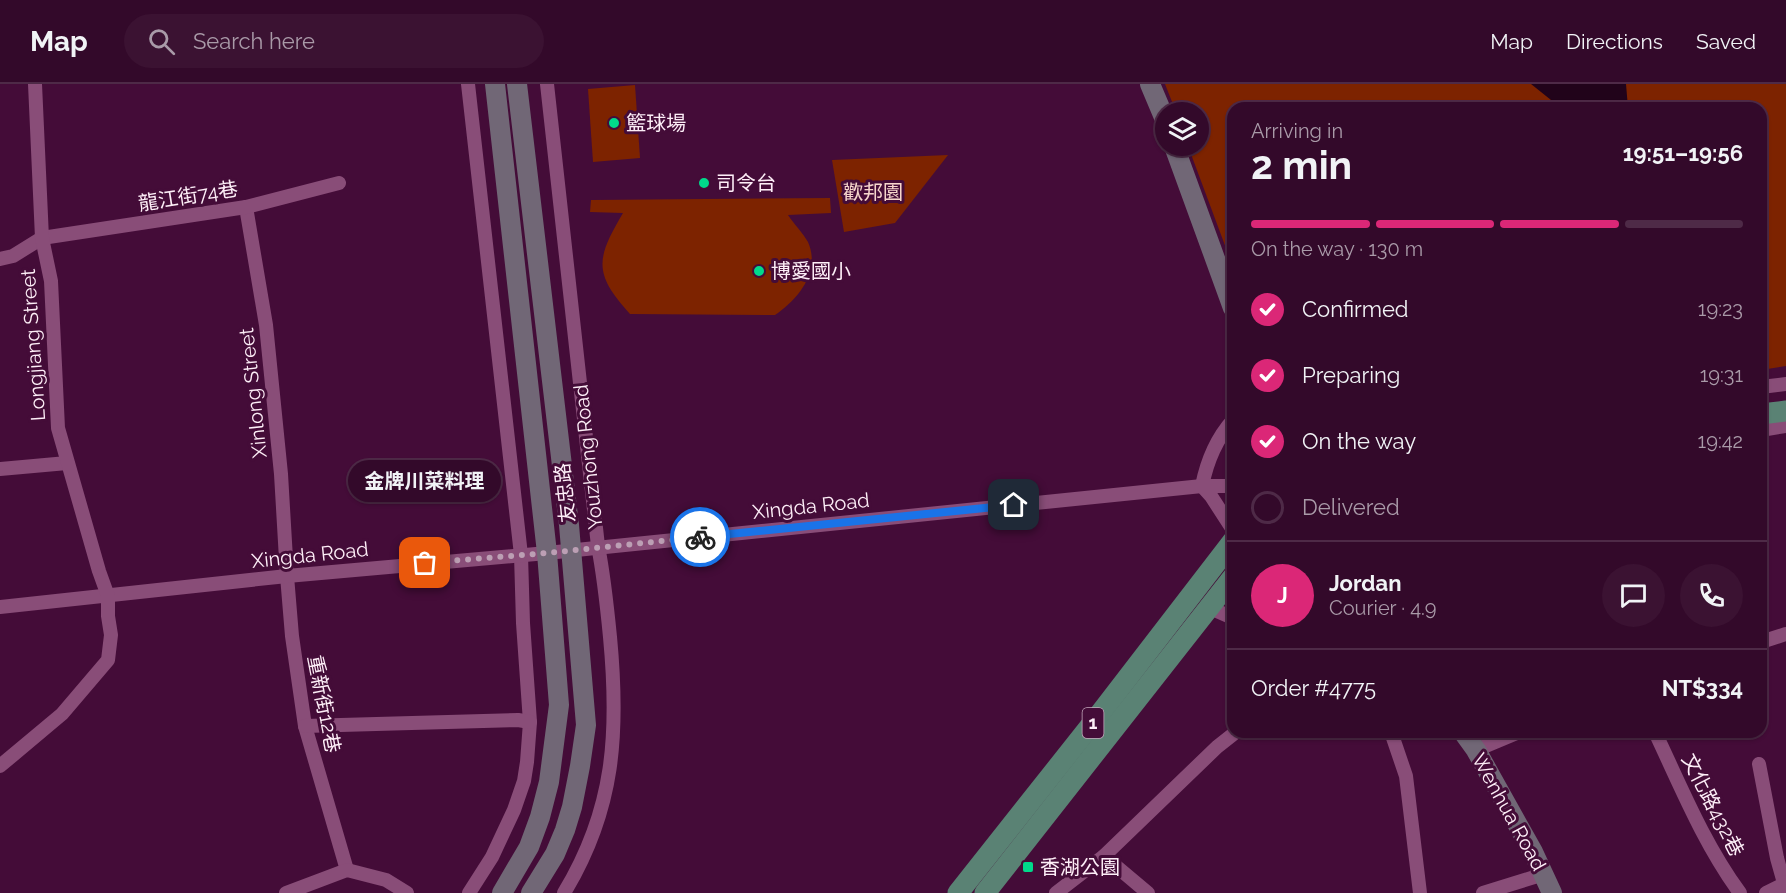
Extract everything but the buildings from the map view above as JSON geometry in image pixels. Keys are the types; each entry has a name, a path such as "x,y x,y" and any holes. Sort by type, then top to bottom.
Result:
{"main road":[{"path":"1767,398 1786,396"},
{"path":"1767,413 1786,411"},
{"name":"1","path":"958,893 1099,716 1227,549"},
{"name":"1","path":"985,893 1227,584"}],"street":[{"name":"Longjiang Street","path":"0,766 62,714 108,660 111,635 108,596 58,428 51,281 42,238 34,84"},
{"path":"468,84 521,555 530,722 526,771 514,810 492,857 470,893"},
{"path":"495,84 547,553 559,705 549,782 540,817 529,847 502,893"},
{"name":"友忠路","path":"518,84 571,550 586,724 572,807 565,830 555,854 531,893"},
{"name":"Youzhong Road","path":"547,84 615,683 612,760 604,797 594,834 564,893"},
{"path":"1150,84 1158,102"},
{"path":"1178,156 1227,292"},
{"name":"龍江街74巷","path":"42,238 246,207 339,183"},
{"name":"Xinlong Street","path":"246,207 266,325 281,474 286,576"},
{"path":"0,259 13,256 42,238"},
{"path":"1767,386 1786,384"},
{"path":"1767,429 1786,426"},
{"path":"1227,427 1210,456 1202,486 1227,521"},
{"path":"0,470 67,463"},
{"name":"Xingda Road","path":"0,606 1202,486 1227,486"},
{"name":"重新街12巷","path":"286,576 305,726 347,870"},
{"path":"1208,608 1227,616"},
{"path":"1767,640 1786,634"},
{"path":"305,726 506,720 530,722"},
{"path":"1056,893 1104,856 1228,738"},
{"path":"1393,738 1406,776 1420,893"},
{"name":"Wenhua Road","path":"1467,738 1544,874 1552,893"},
{"path":"1476,750 1505,738"},
{"name":"文化路432巷","path":"1658,738 1693,814 1740,893"},
{"path":"1759,764 1777,858 1786,886 1766,893"},
{"path":"1104,856 1148,893"},
{"path":"286,893 347,870 386,880 407,893"},
{"path":"1482,893 1544,874"}],"green space":[{"path":"1165,84 1786,84 1786,366 1767,369 1767,102 1227,102 1227,251 1192,156 1209,156 1209,102 1172,102"},
{"name":"籃球場","path":"635,85 640,158 593,162 588,89"},
{"name":"歡邦園","path":"948,155 895,223 844,232 832,160"},
{"path":"830,198 831,213 788,215 808,242 812,264 799,293 775,315 630,314 610,287 604,276 602,265 608,242 623,213 590,212 591,200"}],"shaded area":[{"path":"1531,84 1626,84 1628,102 1554,102"}],"way so far":[{"path":"425,563 700,537"}],"place":[{"name":"籃球場","path":"614,123"},
{"name":"司令台","path":"704,183"},
{"name":"博愛國小","path":"759,271"},
{"name":"金牌川菜料理","path":"425,563"},
{"name":"香湖公園","path":"1028,867"}],"route":[{"path":"700,537 1014,505"}]}
